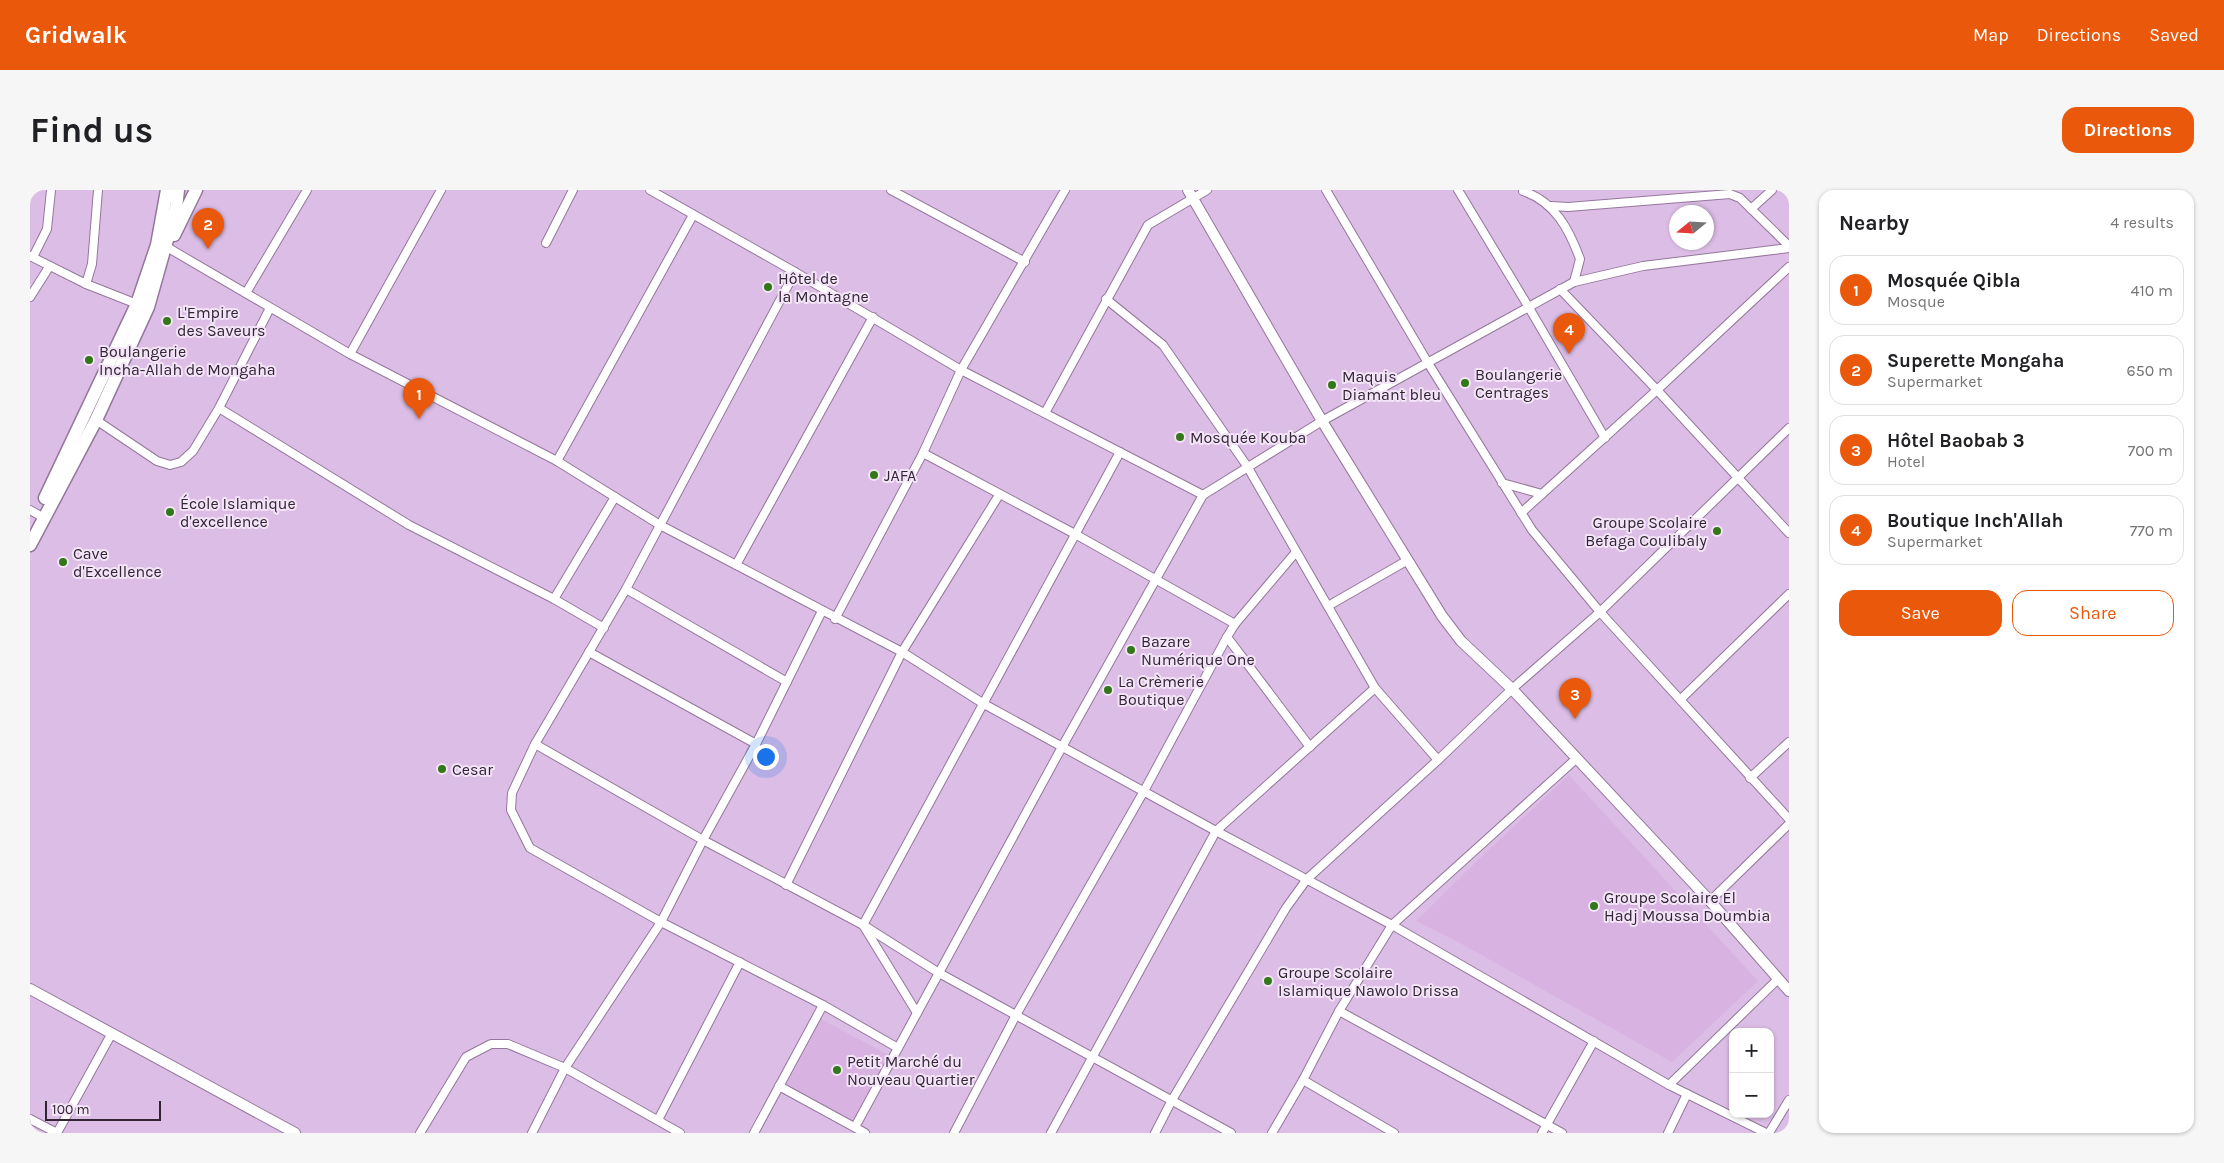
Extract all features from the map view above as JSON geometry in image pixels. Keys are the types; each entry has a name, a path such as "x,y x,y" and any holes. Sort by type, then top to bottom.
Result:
{"main road":[{"path":"30,545 37,514 96,420 148,307 161,245 166,190"},
{"path":"30,530 137,304 176,208 178,190"},
{"path":"161,245 175,233 196,190"}],"street":[{"path":"51,190 47,229 31,256 86,284 137,304"},
{"path":"86,284 92,264 98,190"},
{"path":"246,293 307,190"},
{"path":"350,354 441,190"},
{"path":"546,243 573,190"},
{"path":"650,190 795,272 961,370 1203,495"},
{"path":"891,190 1025,262"},
{"path":"835,618 923,453 961,370 1065,190"},
{"path":"1045,413 1148,225 1190,194 1207,190"},
{"path":"1326,190 1428,363 1521,513 1600,612 1789,819"},
{"path":"1458,190 1605,438"},
{"path":"1751,209 1772,190"},
{"path":"1523,191 1538,196 1551,206 1559,217 1580,259 1574,282"},
{"path":"1551,206 1683,198 1723,193 1740,198 1789,247"},
{"path":"1190,194 1322,421 1442,616 1461,641 1512,689 1577,758 1789,991"},
{"path":"557,461 693,215"},
{"path":"161,245 350,354 557,461 660,525 902,652 984,704 1216,831 1392,924 1669,1085 1768,1133 1789,1100"},
{"path":"855,1127 1062,747 1203,495 1322,421 1574,282 1643,266 1789,247"},
{"path":"30,297 48,266"},
{"path":"1521,513 1605,438 1789,267"},
{"path":"795,272 626,589 535,744 512,793 511,810 530,848 661,922 823,1005 898,1048"},
{"path":"1560,289 1657,390 1789,533"},
{"path":"1106,299 1164,345 1247,466 1375,688 1438,760"},
{"path":"96,420 157,461 170,464 182,462 193,451 219,408 270,308"},
{"path":"736,565 872,317"},
{"path":"219,408 409,525 554,599 604,628"},
{"path":"1156,1133 1172,1100 1286,908 1307,879 1438,760 1512,689 1600,612 1789,428"},
{"path":"863,925 1120,452"},
{"path":"923,453 1075,534 1235,624"},
{"path":"1502,483 1542,494"},
{"path":"786,885 902,652 999,495"},
{"path":"554,599 615,497"},
{"path":"954,1133 1016,1015 1144,791 1227,637 1235,624 1296,552"},
{"path":"1328,606 1408,560"},
{"path":"626,589 787,682"},
{"path":"1681,699 1789,594"},
{"path":"532,1133 565,1068 661,922 703,840 756,744 822,611"},
{"path":"1227,637 1310,747"},
{"path":"589,652 756,744"},
{"path":"1051,1133 1216,831 1375,688"},
{"path":"1750,778 1789,742"},
{"path":"535,744 703,840 863,925 939,973 1231,1133"},
{"path":"1272,1133 1303,1080 1339,1011 1392,924 1577,758"},
{"path":"1710,902 1789,824"},
{"path":"863,925 917,1014"},
{"path":"658,1120 740,962"},
{"path":"1669,1085 1778,979"},
{"path":"30,989 292,1132"},
{"path":"754,1133 823,1005"},
{"path":"1339,1011 1562,1133"},
{"path":"30,1119 57,1133 112,1033"},
{"path":"1542,1133 1594,1041"},
{"path":"420,1133 466,1057 492,1044 508,1044 565,1068 680,1133"},
{"path":"1303,1080 1394,1133"},
{"path":"779,1086 865,1133"},
{"path":"1668,1133 1687,1094"}],"shaded area":[{"name":"Groupe Scolaire El Hadj Moussa Doumbia","path":"1569,775 1758,981 1672,1062 1460,943 1416,921"},
{"name":"Petit Marché du Nouveau Quartier","path":"821,1019 888,1055 854,1122 786,1086"}],"place":[{"name":"Superette Mongaha","path":"208,249"},
{"name":"Hôtel de la Montagne","path":"768,287"},
{"name":"L'Empire des Saveurs","path":"167,321"},
{"name":"Boutique Inch'Allah","path":"1569,354"},
{"name":"Boulangerie Incha-Allah de Mongaha","path":"89,360"},
{"name":"Boulangerie Centrages","path":"1465,383"},
{"name":"Maquis Diamant bleu","path":"1332,385"},
{"name":"Mosquée Qibla","path":"419,419"},
{"name":"Mosquée Kouba","path":"1180,437"},
{"name":"JAFA","path":"874,475"},
{"name":"École Islamique d'excellence","path":"170,512"},
{"name":"Groupe Scolaire Befaga Coulibaly","path":"1717,531"},
{"name":"Cave d'Excellence","path":"63,562"},
{"name":"Bazare Numérique One","path":"1131,650"},
{"name":"La Crèmerie Boutique","path":"1108,690"},
{"name":"Hôtel Baobab 3","path":"1575,719"},
{"name":"Cesar","path":"442,769"},
{"name":"Groupe Scolaire El Hadj Moussa Doumbia","path":"1594,906"},
{"name":"Groupe Scolaire Islamique Nawolo Drissa","path":"1268,981"},
{"name":"Petit Marché du Nouveau Quartier","path":"837,1070"}]}
